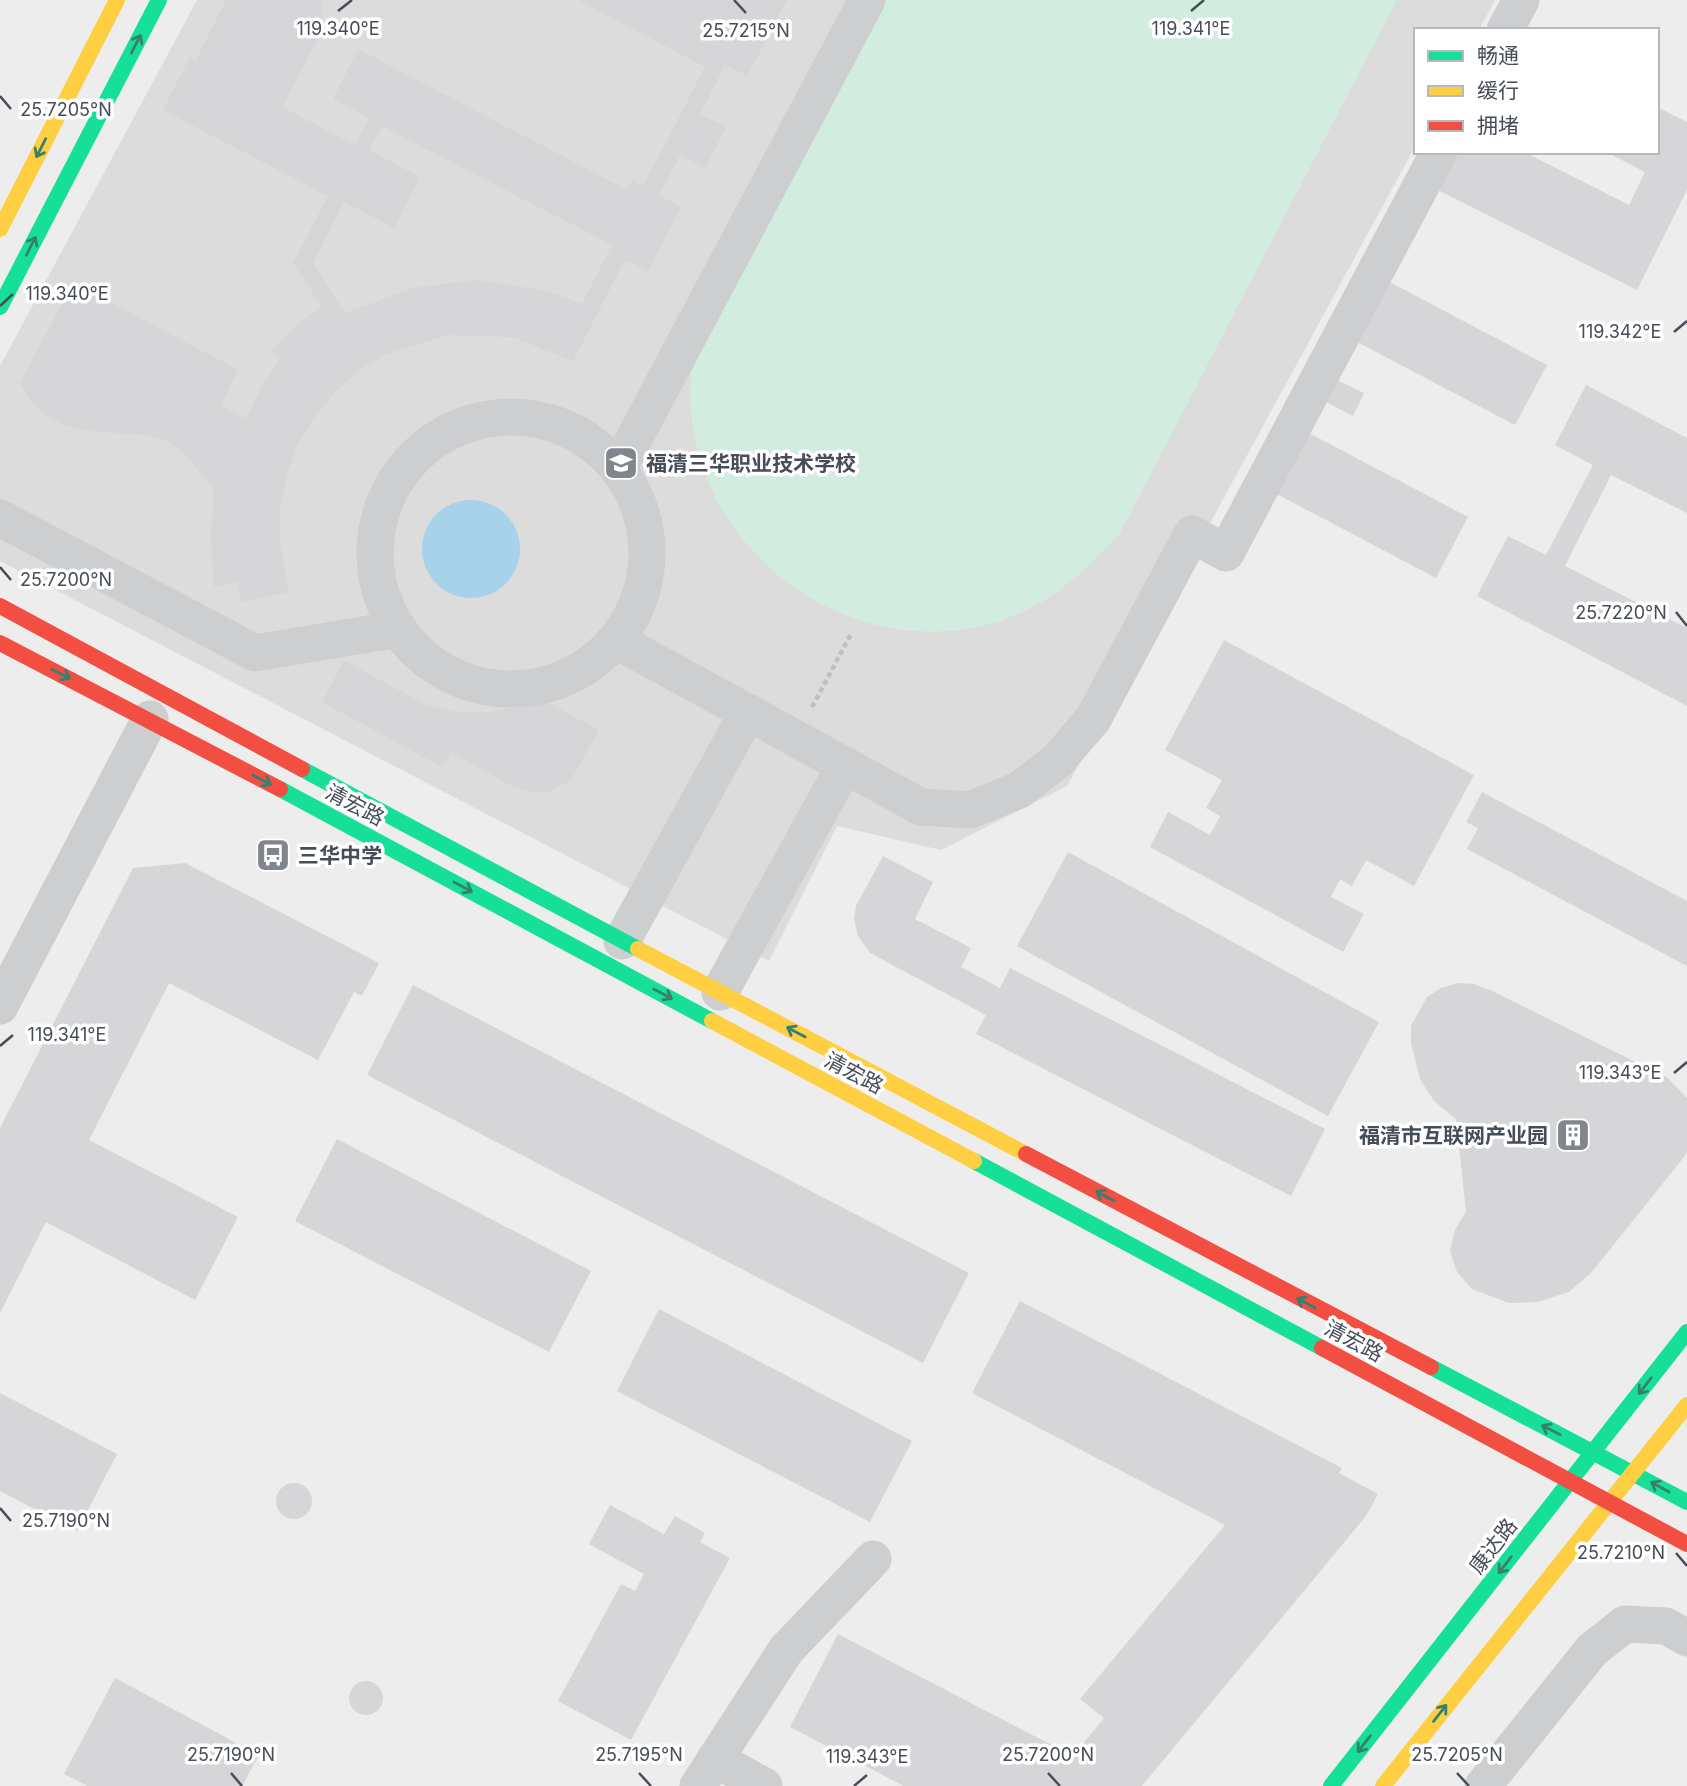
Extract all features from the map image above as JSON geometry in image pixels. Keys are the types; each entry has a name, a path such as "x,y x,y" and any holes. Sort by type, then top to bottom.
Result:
{"street":[{"path":"0,229 117,0"},
{"path":"0,307 159,0"},
{"path":"618,469 867,0"},
{"path":"1506,28 1521,0"},
{"path":"617,641 921,807 970,810 1019,790 1058,760 1093,719 1192,534 1226,553 1438,154"},
{"path":"506,416 552,422 593,443 618,469 624,475 642,515 648,559 639,603 617,641 583,670 543,687 499,690 456,679 418,655 390,618 375,574 376,527 391,484 421,448 460,425 506,416"},
{"path":"0,518 255,653 399,629"},
{"name":"清宏路","path":"0,606 622,941 1687,1502"},
{"name":"清宏路","path":"0,643 150,719 1687,1544"},
{"path":"622,941 748,712"},
{"path":"0,1006 150,719"},
{"path":"720,992 845,765"},
{"name":"康达路","path":"1331,1786 1687,1332"},
{"path":"1383,1786 1687,1405"},
{"path":"764,1786 706,1773 786,1650 873,1559"},
{"path":"1483,1786 1592,1650 1625,1624 1666,1626 1687,1638"}],"path":[{"path":"796,739 851,635"}],"shaded area":[{"name":"福清三华职业技术学校","path":"197,0 1495,0 1480,28 1414,28 1414,149 1067,786 941,850 837,826 769,961 0,561 0,366"}],"green space":[{"path":"866,0 1397,0 1120,533 1063,587 1030,608 993,623 934,632 876,625 823,605 776,573 737,531 708,482 693,427 692,367 698,347"}],"water":[{"path":"471,500 490,503 506,514 517,530 520,549 517,568 506,584 490,595 471,598 452,595 436,584 425,568 422,549 425,530 436,514 452,503"}],"building":[{"path":"226,0 322,0 322,31 282,107 355,145 369,118 333,99 358,49 627,190 632,180 643,186 705,67 578,0 787,0 747,76 725,65 700,114 726,127 705,168 680,155 659,195 681,207 648,271 625,260 573,361 512,337 448,335 386,354 358,371 334,393 314,418 297,446 287,474 280,508 280,540 288,592 242,602 237,581 214,587 211,538 214,489 185,454 167,441 146,435 66,426 46,416 31,402 20,383 73,282 238,370 221,405 246,419 264,382 280,359 271,350 299,323 322,307 293,263 328,196 163,110 190,57 196,60","holes":["382,126 612,245 582,304 547,291 477,280 413,288 345,313 313,263 344,202 394,228 420,177 369,150"]},
{"path":"1659,108 1687,122 1687,190 1637,290 1414,178 1426,154 1528,154 1629,205 1645,172 1610,154 1659,154"},
{"path":"1363,268 1547,365 1515,425 1357,342 1337,380 1364,393 1353,416 1326,402 1309,433 1468,517 1436,578 1252,481"},
{"path":"1586,385 1687,438 1687,513 1611,475 1565,566 1687,628 1687,706 1477,596 1508,536 1546,555 1593,465 1555,445"},
{"path":"1224,640 1474,775 1414,886 1366,860 1352,886 1340,879 1331,897 1364,914 1343,952 1150,847 1168,812 1210,835 1220,816 1206,808 1222,780 1165,750"},
{"path":"344,660 426,705 458,712 487,712 522,706 540,698 599,730 571,780 548,792 530,792 510,785 451,752 442,767 322,702"},
{"path":"1482,792 1687,901 1687,966 1467,849 1478,828 1466,822"},
{"path":"1068,852 1379,1022 1328,1116 1017,946"},
{"path":"883,856 933,882 915,919 971,948 961,967 1000,988 1010,968 1325,1129 1291,1196 976,1034 986,1015 870,953 858,936 854,919 856,906"},
{"path":"185,863 379,963 362,996 354,992 318,1060 169,983 89,1140 238,1217 195,1300 46,1222 0,1313 0,1128 133,868"},
{"name":"福清市互联网产业园","path":"1458,983 1474,984 1490,990 1668,1078 1687,1098 1687,1151 1684,1157 1591,1273 1569,1292 1537,1302 1509,1303 1472,1289 1457,1272 1450,1251 1455,1230 1466,1211 1456,1119 1434,1101 1420,1079 1411,1043 1411,1026 1427,997 1441,988"},
{"path":"413,985 969,1273 923,1363 367,1075"},
{"path":"337,1139 591,1271 549,1352 295,1221"},
{"path":"1020,1301 1342,1468 1339,1473 1378,1494 1366,1516 1142,1786 904,1786 790,1727 838,1634 1073,1756 1104,1718 1080,1699 1225,1525 972,1393"},
{"path":"659,1309 912,1441 870,1522 617,1391"},
{"path":"0,1393 117,1454 77,1531 0,1491"},
{"path":"294,1483 306,1489 312,1501 306,1513 294,1519 282,1513 276,1501 282,1489"},
{"path":"610,1505 664,1534 675,1516 705,1533 700,1542 730,1558 631,1740 558,1701 621,1584 635,1591 644,1574 589,1544"},
{"path":"115,1678 259,1755 242,1786 87,1786 64,1774"},
{"path":"366,1681 378,1686 383,1698 378,1710 366,1715 354,1710 349,1698 354,1686"}],"traffic: fast":[{"path":"0,307 159,0"},
{"path":"302,769 638,949"},
{"path":"280,789 712,1021"},
{"path":"974,1161 1322,1348"},
{"path":"1331,1786 1687,1332"},
{"path":"1431,1367 1687,1502"}],"traffic: slow":[{"path":"0,229 117,0"},
{"path":"638,949 1026,1154"},
{"path":"712,1021 974,1161"},
{"path":"1383,1786 1687,1405"}],"traffic: jam":[{"path":"0,606 302,769"},
{"path":"0,643 280,789"},
{"path":"1026,1154 1431,1367"},
{"path":"1322,1348 1687,1544"}],"place":[{"name":"福清三华职业技术学校","path":"621,463"},
{"name":"三华中学","path":"273,855"},
{"name":"福清市互联网产业园","path":"1573,1135"}]}
